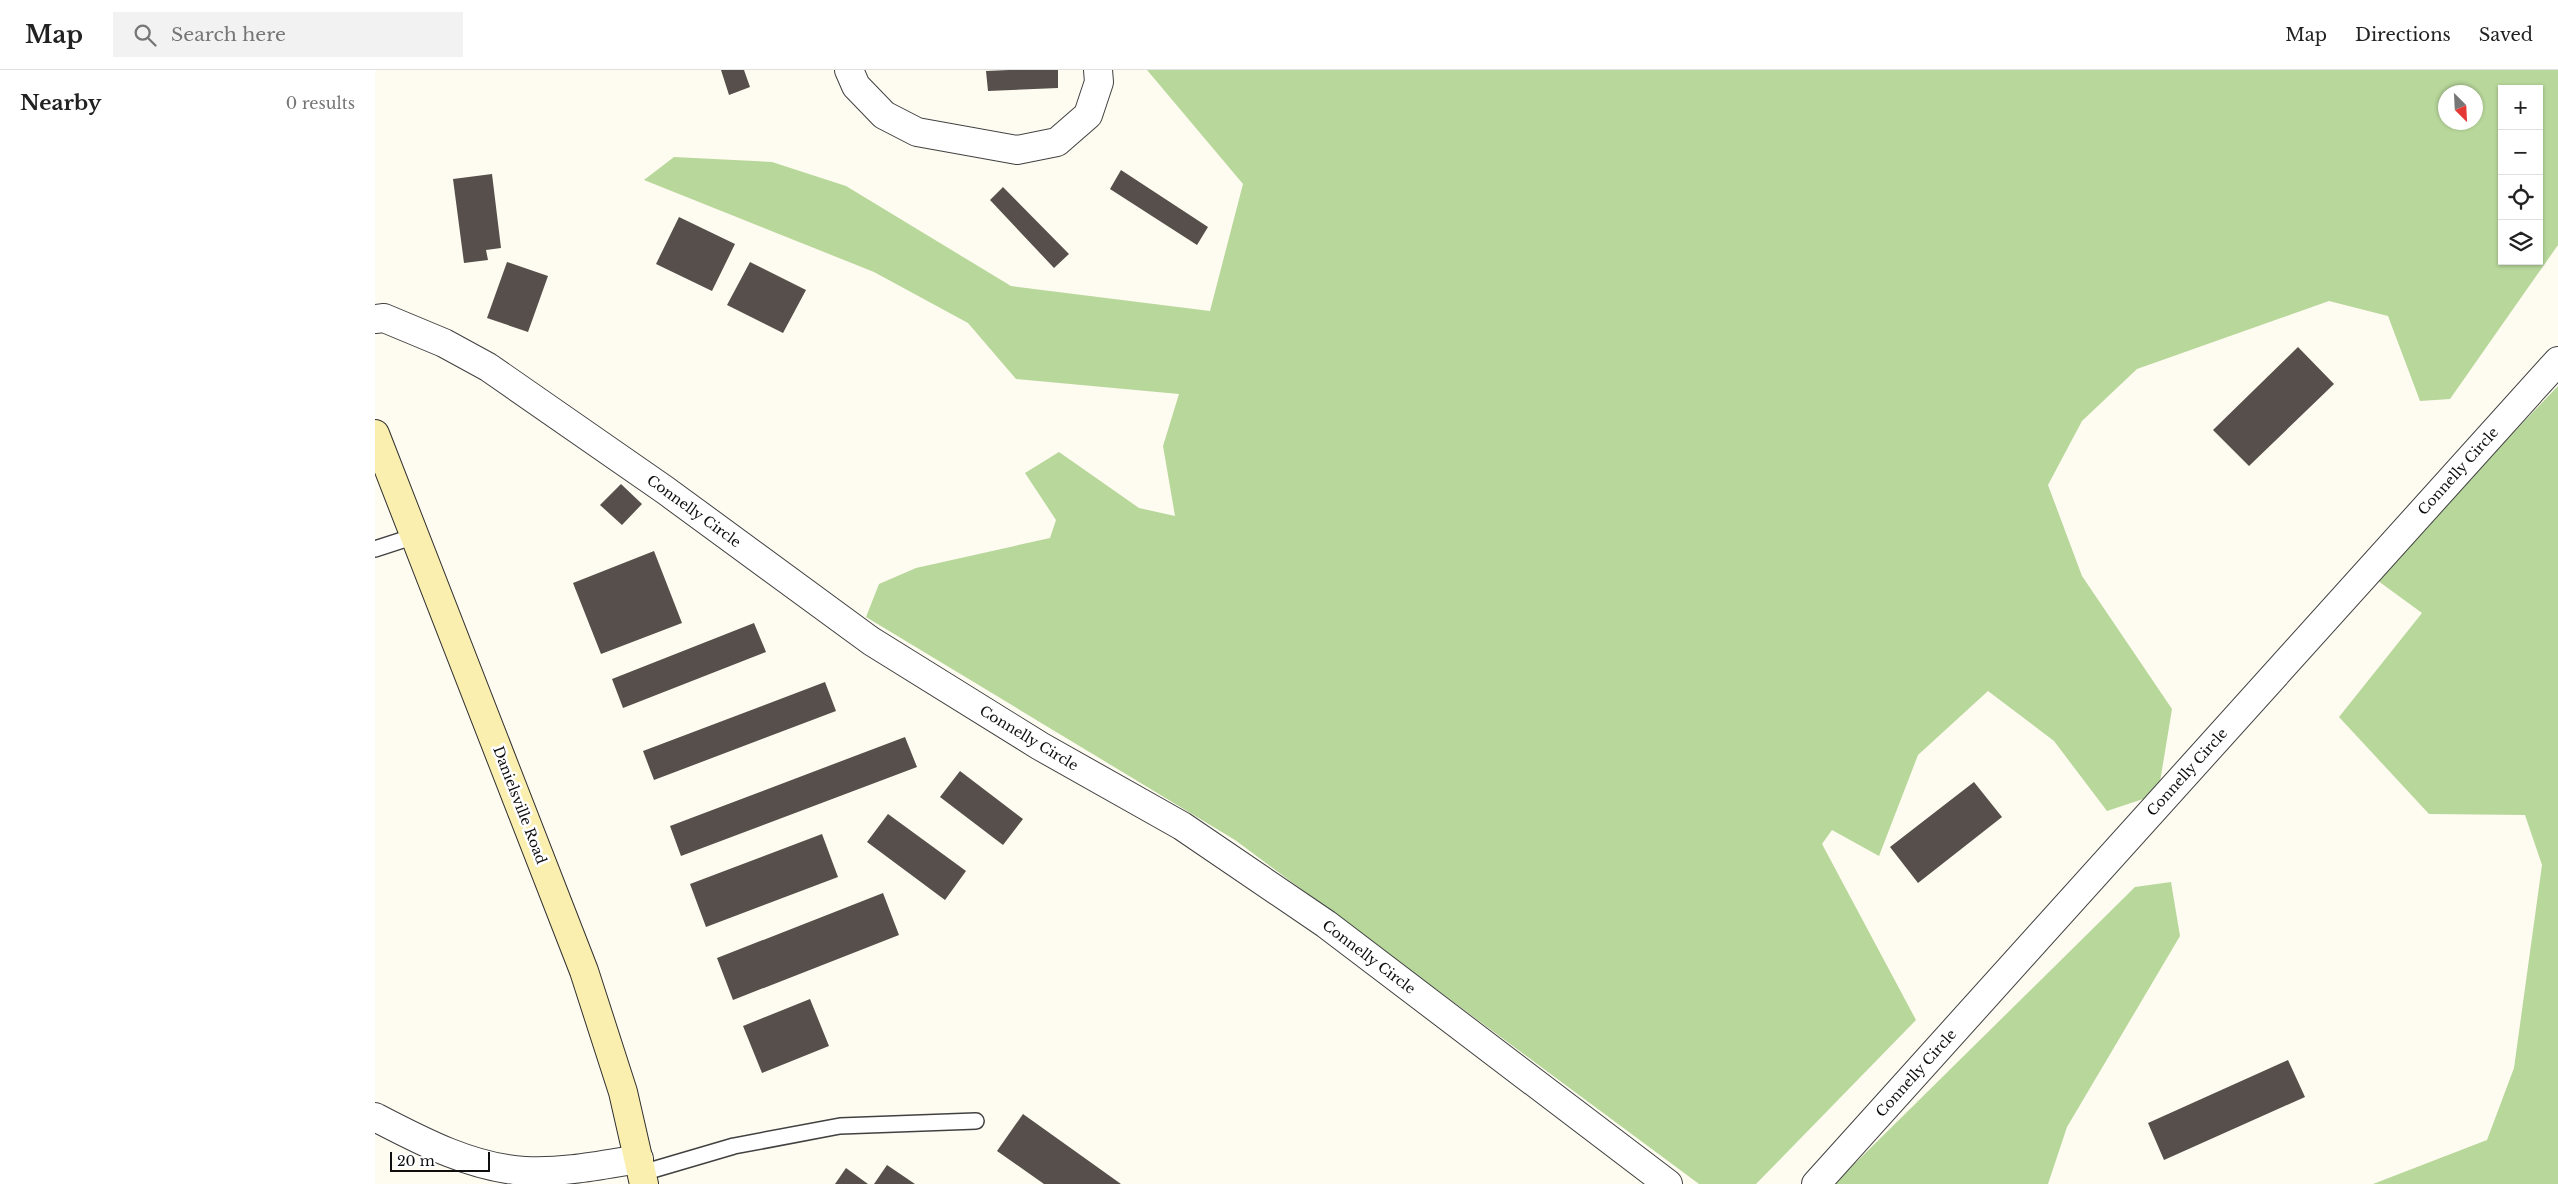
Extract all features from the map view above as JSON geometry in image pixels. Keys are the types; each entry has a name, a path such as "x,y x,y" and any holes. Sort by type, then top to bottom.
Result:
{"main road":[{"name":"Danielsville Road","path":"375,434 584,971 623,1092 642,1172"}],"street":[{"path":"849,70 856,86 884,115 917,132 1017,150 1057,142 1088,115 1099,82 1098,70"},
{"name":"Connelly Circle","path":"375,319 384,318 445,343 487,367 665,490 871,641 1040,746 1182,826 1326,924 1667,1184"},
{"name":"Connelly Circle","path":"1816,1184 2558,360"},
{"path":"375,1117 447,1151 487,1164 525,1171 642,1172"}],"lane":[{"path":"375,549 415,536"},
{"path":"642,1172 734,1146 841,1126 976,1120"}],"green space":[{"path":"1147,70 2558,70 2558,245 2450,399 2420,401 2388,316 2329,301 2137,369 2082,421 2048,485 2082,576 2172,709 2158,794 2107,811 2054,741 1988,691 1918,755 1879,856 1832,830 1822,844 1916,1020 1756,1184 1699,1184 1235,840 866,617 879,584 916,568 1050,538 1056,520 1025,473 1059,452 1139,508 1175,516 1163,446 1179,394 1016,379 968,323 874,272 644,180 674,157 772,162 846,186 1011,286 1210,311 1243,184"},
{"path":"2558,386 2558,1184 2373,1184 2487,1140 2514,1068 2542,865 2525,815 2429,814 2339,717 2422,613 2374,578"},
{"path":"2171,882 2180,936 2067,1127 2048,1184 1834,1184 2135,887"}],"building":[{"path":"721,70 744,70 750,87 729,95"},
{"path":"1058,70 1058,88 988,91 986,71"},
{"path":"1121,170 1208,227 1197,245 1110,189"},
{"path":"492,174 501,248 486,250 488,260 464,263 453,179"},
{"path":"1003,187 1069,254 1054,268 990,200"},
{"path":"679,217 735,244 712,291 656,264"},
{"path":"507,262 548,276 528,332 487,318"},
{"path":"750,262 806,290 783,333 727,305"},
{"path":"2298,347 2334,384 2249,466 2213,430"},
{"path":"621,484 642,504 622,525 600,505"},
{"path":"654,551 682,623 601,654 573,583"},
{"path":"754,623 766,652 623,708 612,679"},
{"path":"825,682 836,711 654,780 643,751"},
{"path":"905,737 917,767 681,856 670,826"},
{"path":"960,771 1023,819 1003,845 940,797"},
{"path":"1974,782 2002,817 1918,883 1890,847"},
{"path":"888,814 966,871 945,900 867,842"},
{"path":"822,834 838,877 706,927 690,884"},
{"path":"883,893 899,935 733,1000 717,958"},
{"path":"810,999 829,1046 762,1073 743,1026"},
{"path":"2288,1060 2305,1097 2164,1160 2148,1123"},
{"path":"1023,1114 1121,1184 1044,1184 997,1151"},
{"path":"887,1165 915,1184 874,1184"},
{"path":"846,1168 868,1184 835,1184"}]}
